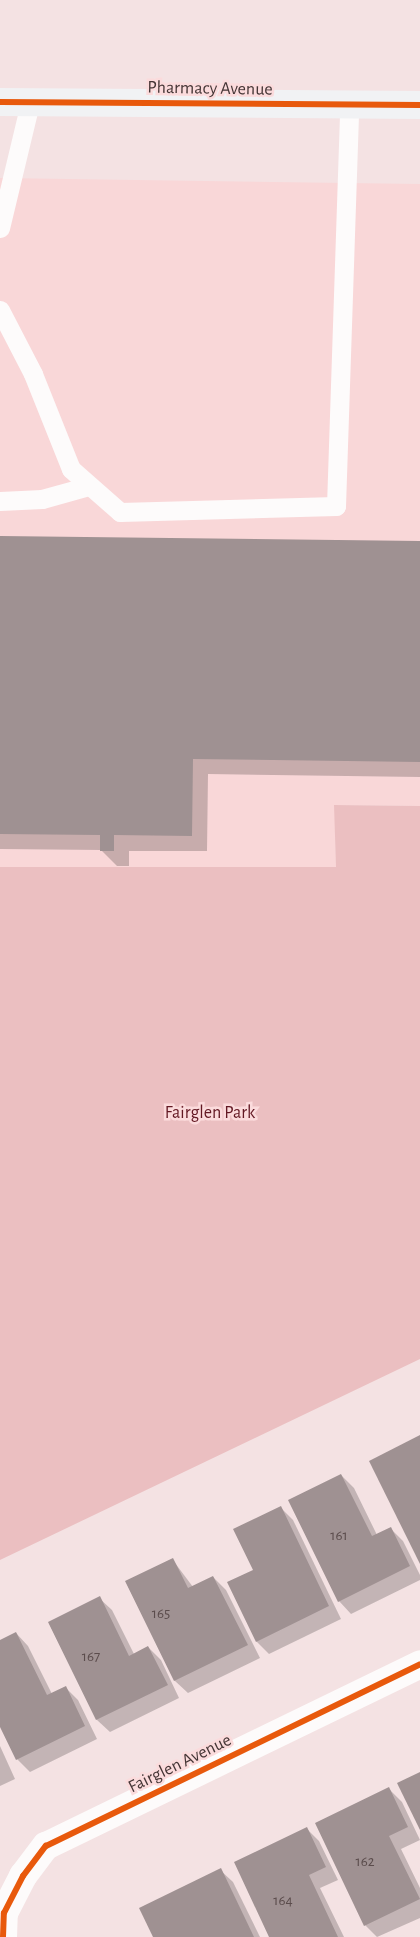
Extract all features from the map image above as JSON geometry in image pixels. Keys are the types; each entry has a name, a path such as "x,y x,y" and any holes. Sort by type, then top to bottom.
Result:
{"street":[{"name":"Pharmacy Avenue","path":"0,102 349,106 420,105"},
{"name":"Fairglen Avenue","path":"4,1937 4,1913 23,1876 46,1846 420,1664"}],"lane":[{"path":"0,228 30,102"},
{"path":"0,310 33,374 70,469 120,512 336,506 349,106"},
{"path":"0,501 42,499 90,486"}],"shaded area":[{"path":"0,178 420,184 420,806 335,805 336,867 0,867"}],"green space":[{"name":"Fairglen Park","path":"334,805 420,806 420,1359 0,1560 0,867 336,867"}],"building":[{"path":"0,536 420,541 420,762 193,759 192,836 114,835 114,851 100,851 100,835 0,834"},
{"path":"420,1435 420,1564 369,1461"},
{"path":"341,1474 372,1536 391,1527 410,1566 338,1602 288,1500"},
{"path":"281,1506 329,1606 256,1642 227,1582 253,1570 233,1529"},
{"path":"173,1558 188,1588 213,1576 248,1645 174,1681 125,1581"},
{"path":"100,1596 129,1656 148,1646 168,1685 96,1720 48,1622"},
{"path":"16,1632 47,1695 66,1686 85,1726 16,1760 0,1727 0,1640"},
{"path":"420,1772 420,1830 397,1783"},
{"path":"389,1787 408,1827 389,1836 420,1899 364,1926 315,1823"},
{"path":"307,1827 326,1867 309,1875 338,1937 269,1937 234,1862"},
{"path":"221,1868 254,1937 153,1937 139,1908"}],"cycle path":[{"path":"0,102 420,105"},
{"path":"3,1937 4,1913 23,1876 46,1846 420,1664"}]}
